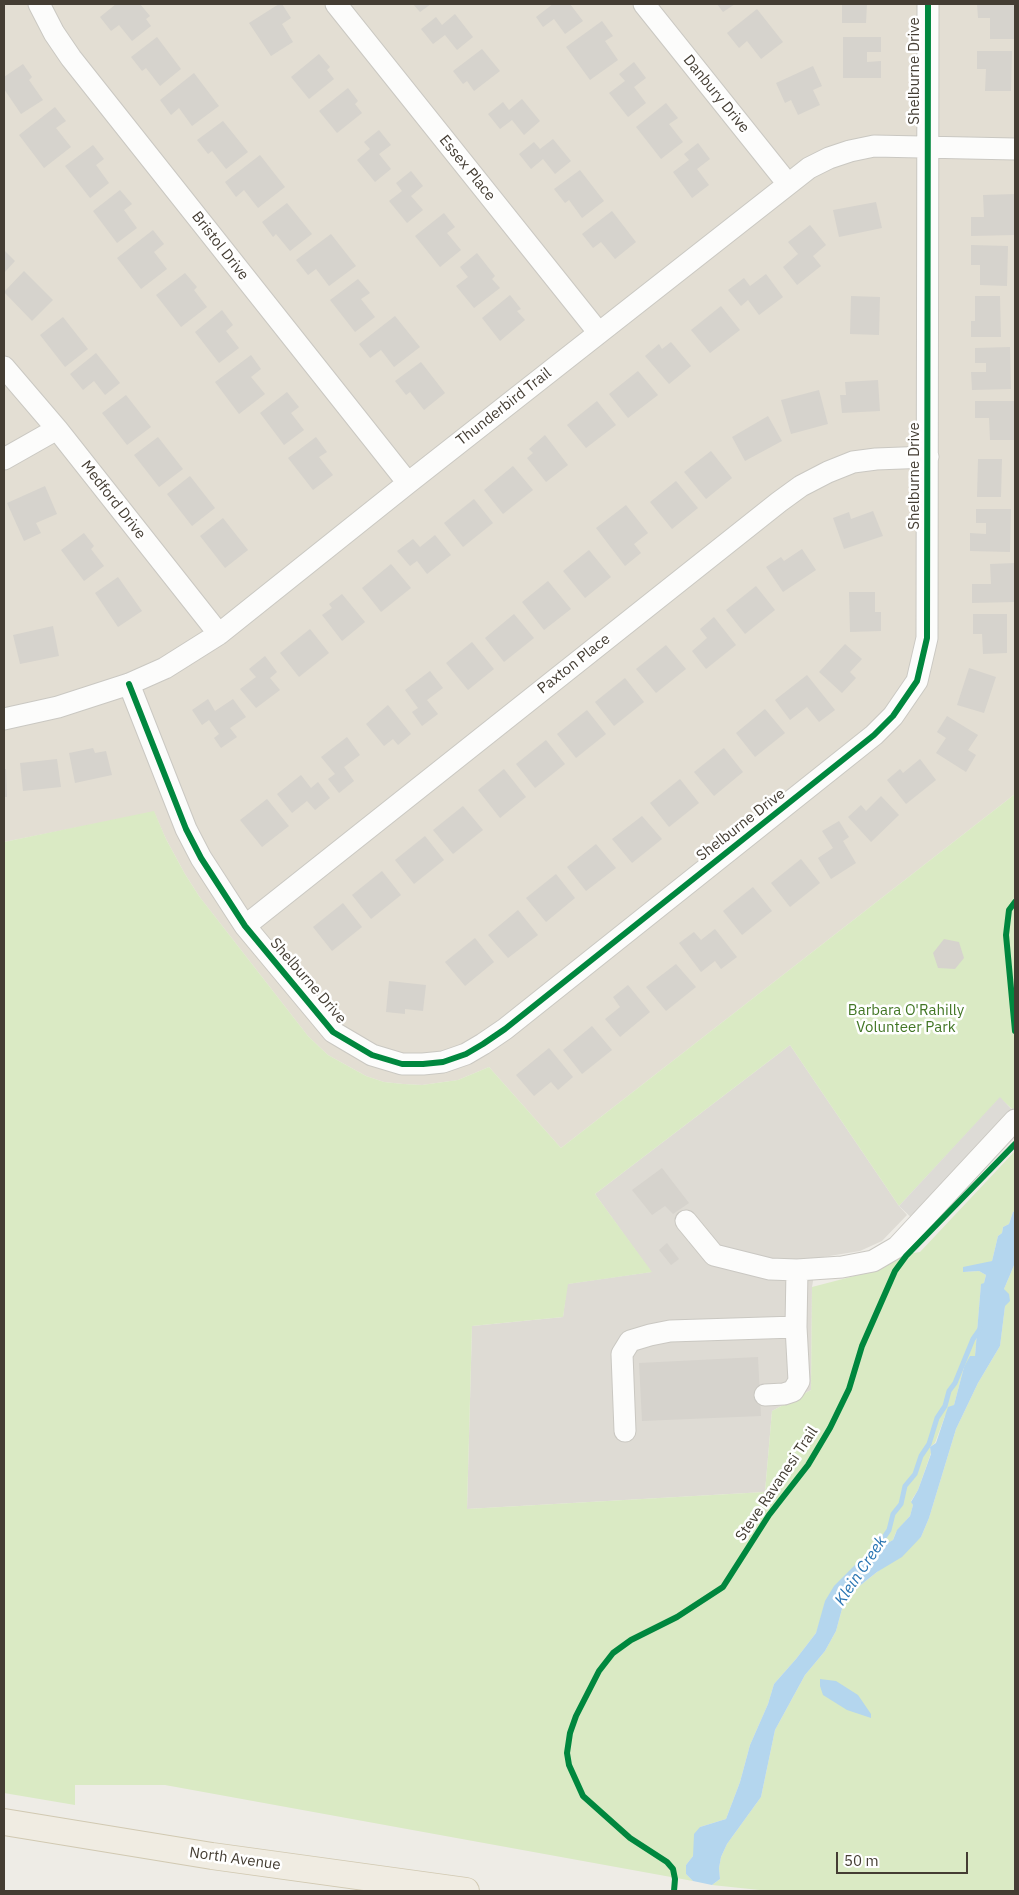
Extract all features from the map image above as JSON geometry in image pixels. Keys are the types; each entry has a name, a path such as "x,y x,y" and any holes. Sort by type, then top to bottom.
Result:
{"main road":[{"name":"North Avenue","path":"4,1822 212,1856 466,1891"}],"street":[{"name":"Bristol Drive","path":"38,4 71,58 408,483"},
{"name":"Essex Place","path":"336,4 599,333"},
{"name":"Danbury Drive","path":"644,4 788,184"},
{"name":"Shelburne Drive","path":"129,684 186,829 201,858 245,926 333,1032 372,1055 402,1064 443,1062 466,1054 505,1029 874,735 893,716 917,681 927,638 928,4"},
{"name":"Thunderbird Trail","path":"4,718 58,707 129,684 165,668 219,634 809,168 829,158 874,146 1015,149"},
{"name":"Medford Drive","path":"4,367 57,429 219,634"},
{"path":"4,459 57,429"},
{"name":"Paxton Place","path":"245,926 801,486 852,462 928,457"},
{"path":"686,1221 714,1255 770,1269 797,1270 842,1267 872,1261 897,1247 1015,1120"},
{"path":"764,1395 794,1391 798,1386 797,1270"},
{"path":"624,1431 622,1354 630,1341 670,1331 796,1327"}],"shaded area":[{"path":"4,4 1015,4 1015,794 561,1148 489,1067 458,1080 422,1085 403,1084 384,1082 366,1076 328,1055 308,1036 199,896 166,839 154,812 4,842"},
{"path":"790,1045 907,1215 882,1241 860,1251 817,1258 812,1287 811,1390 772,1411 765,1492 467,1509 472,1326 563,1317 567,1284 651,1272 595,1194"},
{"path":"1000,1097 1015,1113 917,1223 899,1206"}],"green space":[{"name":"Barbara O'Rahilly Volunteer Park","path":"1015,794 1015,1108 1012,1109 1000,1098 899,1206 790,1045 595,1194 652,1272 568,1284 563,1317 472,1326 467,1509 765,1492 772,1411 811,1390 812,1287 862,1274 895,1256 920,1252 1015,1151 1015,1211 1009,1224 1003,1227 1002,1233 998,1236 992,1261 963,1272 979,1271 986,1275 984,1283 981,1285 975,1356 964,1367 954,1405 945,1416 935,1443 930,1447 931,1453 918,1490 911,1501 913,1505 910,1516 896,1532 893,1540 880,1547 877,1553 859,1561 820,1621 816,1633 774,1684 768,1704 750,1745 740,1782 726,1819 700,1827 693,1856 686,1865 686,1874 693,1881 165,1785 75,1785 75,1805 4,1793 4,842 154,811 166,839 199,896 308,1036 328,1055 366,1076 384,1082 403,1084 422,1085 458,1080 489,1067 561,1148"},
{"path":"1015,1263 1015,1891 769,1891 712,1885 720,1879 721,1857 727,1844 761,1797 775,1730 805,1675 825,1651 836,1631 843,1605 857,1588 921,1537 929,1518 956,1429 978,1383 1000,1346 1005,1306 1004,1289"}],"water":[{"path":"1015,1211 1015,1263 1004,1289 1009,1294 1010,1301 1005,1306 1000,1346 978,1383 956,1429 929,1518 921,1537 902,1557 877,1572 857,1588 843,1605 836,1631 825,1651 805,1675 775,1730 761,1797 727,1844 721,1857 720,1879 712,1885 693,1881 686,1874 686,1865 693,1856 694,1834 700,1827 726,1819 740,1782 750,1745 768,1704 774,1684 816,1633 825,1601 834,1586 859,1561 877,1553 880,1547 893,1540 897,1530 910,1516 913,1505 911,1502 918,1490 931,1454 930,1447 936,1443 948,1407 954,1405 964,1367 970,1356 975,1356 981,1284 984,1283 986,1275 979,1271 963,1272 963,1267 992,1261 998,1236 1002,1233 1003,1227 1009,1224"},
{"path":"820,1679 836,1681 858,1695 871,1714 871,1718 847,1710 823,1695"}],"building":[{"path":"116,4 140,4 150,16 146,19 151,26 132,41 119,25 111,31 100,17"},
{"path":"282,4 291,18 282,24 293,42 271,56 249,23"},
{"path":"413,4 431,4 420,12"},
{"path":"553,4 570,4 583,21 565,34 554,19 543,27 536,17"},
{"path":"717,4 735,4 723,12"},
{"path":"842,4 867,4 866,23 842,23"},
{"path":"977,4 1015,4 1015,39 990,39 990,18 978,18"},
{"path":"757,9 783,42 761,59 747,41 739,48 727,33"},
{"path":"455,14 473,37 457,50 445,35 433,44 421,29 436,17 442,25"},
{"path":"602,21 613,36 605,41 618,60 590,80 566,47"},
{"path":"157,37 181,69 160,86 146,68 142,71 131,57"},
{"path":"843,37 881,37 881,52 867,52 867,62 881,61 881,78 843,78"},
{"path":"482,49 500,71 474,91 467,81 463,84 453,71"},
{"path":"977,51 1012,51 1011,91 985,91 986,69 977,69"},
{"path":"319,54 330,67 327,70 334,79 309,99 291,77"},
{"path":"634,62 646,78 634,87 646,103 628,117 609,93 625,81 619,74"},
{"path":"23,64 32,77 29,80 43,100 21,114 4,89 4,77"},
{"path":"813,66 822,86 813,90 820,105 798,115 791,100 785,103 776,83"},
{"path":"194,73 219,106 192,126 179,108 171,115 160,100"},
{"path":"348,88 358,101 355,104 362,113 337,133 319,111"},
{"path":"522,99 540,121 524,135 512,120 500,129 488,114 503,102 509,110"},
{"path":"666,103 678,118 669,124 683,142 661,159 636,127"},
{"path":"55,107 66,121 56,128 71,147 44,168 19,135"},
{"path":"223,121 248,152 226,169 212,151 208,154 197,140"},
{"path":"379,130 391,145 379,154 391,169 375,182 357,160 370,149 364,142"},
{"path":"553,139 571,161 555,174 543,159 531,169 519,154 534,142 540,149"},
{"path":"698,143 710,159 697,169 709,185 692,198 673,172 689,160 684,154"},
{"path":"93,145 104,159 96,165 109,183 90,198 65,166"},
{"path":"260,155 285,187 258,208 244,190 236,197 225,182"},
{"path":"580,170 604,201 582,218 569,200 565,203 554,189"},
{"path":"411,171 423,186 411,196 423,210 407,223 389,201 402,191 396,183"},
{"path":"120,190 132,204 124,210 137,228 117,243 93,211"},
{"path":"1015,194 1015,235 971,236 971,217 984,217 983,195"},
{"path":"876,202 882,228 839,237 833,210"},
{"path":"287,203 312,234 290,251 276,234 273,237 262,222"},
{"path":"612,211 636,242 615,259 601,242 593,248 582,234"},
{"path":"444,213 455,227 447,233 461,250 440,267 415,236"},
{"path":"810,225 826,245 813,256 821,266 797,285 783,267 798,254 788,242"},
{"path":"153,230 164,244 154,252 167,269 141,289 117,258"},
{"path":"331,234 356,266 329,286 316,269 308,275 296,260"},
{"path":"971,245 1008,246 1007,286 980,285 980,265 971,265"},
{"path":"4,250 15,261 4,273"},
{"path":"477,253 495,276 492,279 500,288 474,308 456,286 468,277 460,267"},
{"path":"24,271 53,300 32,321 4,292"},
{"path":"185,273 197,287 194,290 207,307 181,327 156,295"},
{"path":"766,274 783,297 759,315 748,300 741,306 728,290 744,278 750,286"},
{"path":"358,279 370,293 361,299 375,317 355,332 330,300"},
{"path":"510,295 521,309 517,311 525,320 500,341 482,318"},
{"path":"851,296 880,297 879,335 850,334"},
{"path":"975,296 1000,296 1001,337 971,337 971,321 975,321"},
{"path":"721,306 740,330 710,353 691,330"},
{"path":"222,310 233,325 226,331 239,348 219,363 195,332"},
{"path":"395,316 420,347 394,367 381,350 370,358 359,344"},
{"path":"63,317 88,349 65,367 40,335"},
{"path":"671,342 691,366 669,384 645,356 659,344 662,349"},
{"path":"1010,347 1011,389 972,390 971,372 986,372 986,363 975,363 975,348"},
{"path":"96,353 120,383 105,395 94,381 83,390 70,374"},
{"path":"251,355 261,369 251,377 265,394 239,414 215,382"},
{"path":"421,362 445,393 424,410 410,392 406,395 395,381"},
{"path":"638,371 658,395 628,418 609,394"},
{"path":"878,380 880,411 842,413 840,395 846,395 845,382"},
{"path":"819,390 828,424 791,434 781,400"},
{"path":"287,392 299,407 291,413 304,430 284,445 260,413"},
{"path":"126,395 151,427 127,445 102,413"},
{"path":"597,401 616,425 586,448 567,425"},
{"path":"975,401 1015,401 1015,440 990,440 989,418 975,418"},
{"path":"768,416 782,441 745,461 732,437"},
{"path":"545,435 568,465 546,482 527,458 533,453 529,449"},
{"path":"158,437 183,469 159,487 134,455"},
{"path":"316,437 327,452 319,457 333,475 313,490 288,458"},
{"path":"711,451 732,478 706,499 684,472"},
{"path":"978,459 1002,459 1001,497 977,497"},
{"path":"513,466 533,490 503,514 484,490"},
{"path":"190,476 215,508 192,526 167,494"},
{"path":"676,481 698,508 672,529 650,502"},
{"path":"45,486 57,514 36,523 41,533 24,541 7,503"},
{"path":"474,499 493,523 463,547 444,523"},
{"path":"626,505 648,533 634,544 641,553 625,566 596,528"},
{"path":"976,509 1011,509 1010,552 970,551 970,533 986,534 986,523 976,523"},
{"path":"873,511 883,536 844,549 833,518 849,512 851,519"},
{"path":"223,518 248,550 225,568 200,536"},
{"path":"84,533 94,546 91,549 104,566 84,581 61,550"},
{"path":"435,535 451,555 427,574 417,561 410,566 397,551 413,539 420,547"},
{"path":"802,549 816,570 783,592 766,567 781,557 784,561"},
{"path":"589,550 611,577 585,598 563,571"},
{"path":"1015,563 1015,602 972,603 972,584 991,584 990,564"},
{"path":"391,564 411,588 381,612 362,588"},
{"path":"118,577 142,611 118,627 95,593"},
{"path":"548,581 571,609 544,630 522,602"},
{"path":"756,586 775,610 745,634 726,610"},
{"path":"849,592 875,592 875,612 881,612 881,631 850,632"},
{"path":"342,594 365,622 342,641 322,615 332,608 329,604"},
{"path":"514,614 534,638 504,662 485,638"},
{"path":"973,614 1007,614 1007,653 983,654 982,634 973,634"},
{"path":"714,617 736,645 706,669 692,651 707,638 700,629"},
{"path":"53,626 59,656 20,664 13,635"},
{"path":"310,629 329,653 299,677 280,653"},
{"path":"472,642 494,669 468,690 446,663"},
{"path":"845,644 862,659 850,672 856,678 842,693 819,672"},
{"path":"666,645 686,669 656,693 636,669"},
{"path":"265,656 277,672 270,678 280,690 256,708 240,689 256,677 249,669"},
{"path":"969,668 996,677 984,713 957,705"},
{"path":"430,671 443,688 427,700 438,714 422,726 412,712 418,708 405,690"},
{"path":"807,675 835,710 819,722 807,707 790,720 775,700"},
{"path":"625,678 644,702 614,726 595,702"},
{"path":"208,699 215,711 233,699 246,717 230,728 237,737 221,748 214,738 219,734 209,720 202,725 192,710"},
{"path":"388,705 411,734 398,745 393,739 384,746 366,724"},
{"path":"765,709 785,733 755,757 736,733"},
{"path":"587,710 606,734 576,758 557,734"},
{"path":"947,716 978,735 968,750 976,755 966,772 936,753 946,738 937,732"},
{"path":"347,737 360,755 344,767 354,781 339,793 328,779 335,774 321,757"},
{"path":"546,740 565,764 535,788 516,764"},
{"path":"93,748 95,753 106,751 112,775 75,783 69,753"},
{"path":"724,748 743,772 714,796 694,772"},
{"path":"57,759 61,787 23,791 20,763"},
{"path":"920,759 936,780 906,804 887,780 900,769 903,773"},
{"path":"4,769 6,769 7,797 4,797"},
{"path":"504,769 526,797 500,818 478,790"},
{"path":"301,775 311,788 318,782 330,798 315,810 307,801 292,813 277,794"},
{"path":"680,779 699,803 669,827 650,803"},
{"path":"881,796 899,815 871,842 848,817 861,805 866,811"},
{"path":"267,799 289,826 262,847 240,820"},
{"path":"463,806 483,830 453,854 433,830"},
{"path":"642,816 662,839 632,863 612,839"},
{"path":"839,821 849,837 843,841 856,863 831,879 818,858 833,848 822,831"},
{"path":"425,836 444,860 414,884 395,860"},
{"path":"596,844 616,868 586,891 567,867"},
{"path":"801,859 820,883 790,907 771,883"},
{"path":"382,871 401,895 371,919 352,895"},
{"path":"556,874 575,898 546,922 526,898"},
{"path":"753,887 772,911 742,935 723,911"},
{"path":"343,903 362,927 332,951 313,927"},
{"path":"518,910 538,935 508,958 488,935"},
{"path":"715,929 737,957 721,969 715,961 701,972 679,943 694,932 701,940"},
{"path":"475,938 494,962 465,986 445,962"},
{"path":"944,939 959,942 964,958 955,969 938,968 933,953"},
{"path":"676,964 696,987 666,1011 646,987"},
{"path":"389,981 426,985 423,1011 405,1009 405,1014 386,1012"},
{"path":"628,985 650,1012 620,1037 605,1019 620,1007 613,997"},
{"path":"592,1026 612,1050 582,1074 563,1050"},
{"path":"549,1048 573,1077 558,1090 551,1082 534,1096 516,1075"},
{"path":"662,1168 689,1203 673,1214 665,1206 652,1215 632,1190"},
{"path":"667,1243 679,1259 671,1265 659,1250"},
{"path":"758,1357 761,1416 642,1421 639,1363"}],"waterway":[{"name":"Klein Creek","path":"869,1559 889,1530 893,1514 901,1504 905,1486 915,1474 921,1456 929,1444 937,1418 945,1406 949,1391 955,1383 973,1339 980,1329"}],"cycle path":[{"path":"129,684 186,829 201,858 245,926 333,1032 372,1055 402,1064 443,1062 466,1054 505,1029 874,735 893,716 917,681 927,638 928,4"},
{"path":"1015,902 1009,910 1006,935 1015,1031"},
{"name":"Steve Ravanesi Trail","path":"674,1891 675,1879 673,1869 667,1862 630,1838 583,1796 569,1765 567,1753 570,1733 576,1716 599,1671 613,1653 631,1640 677,1617 723,1587 769,1515 808,1465 830,1428 849,1389 862,1346 895,1271 906,1256 1015,1144"}]}
